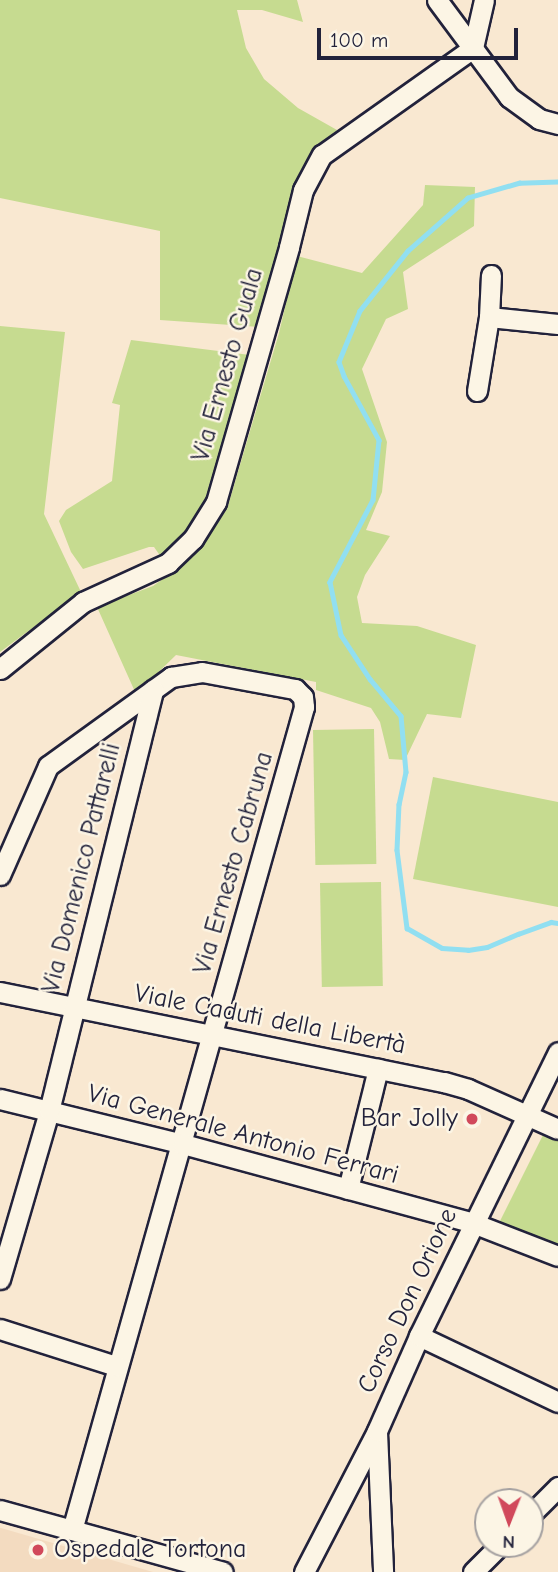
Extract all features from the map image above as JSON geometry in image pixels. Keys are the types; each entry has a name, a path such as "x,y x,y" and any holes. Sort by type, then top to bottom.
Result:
{"street":[{"path":"437,0 509,97 539,119 558,124"},
{"path":"473,48 484,0"},
{"name":"Via Ernesto Guala","path":"0,669 83,602 168,563 193,539 216,502 303,190 322,155 473,48"},
{"path":"477,391 489,317 491,275"},
{"path":"489,317 558,324"},
{"name":"Via Ernesto Cabruna","path":"72,1530 116,1366 183,1144 304,707 303,697 295,689 202,671 171,677 153,690"},
{"path":"0,874 48,766 153,690"},
{"name":"Via Domenico Pattarelli","path":"0,1279 49,1111 153,690"},
{"name":"Viale Caduti della Libertà","path":"0,992 468,1089 558,1129"},
{"name":"Corso Don Orione","path":"303,1572 377,1432 419,1336 558,1052"},
{"path":"348,1189 378,1069"},
{"name":"Via Generale Antonio Ferrari","path":"0,1099 183,1144 473,1223 558,1256"},
{"path":"0,1329 116,1366"},
{"path":"419,1336 558,1402"},
{"path":"377,1432 383,1572"},
{"path":"544,1501 558,1487"},
{"path":"0,1510 223,1572"},
{"path":"473,1572 487,1558"}],"shaded area":[{"name":"Ospedale Tortona","path":"1,1528 153,1572 0,1572"}],"green space":[{"path":"0,0 297,0 303,22 262,10 237,10 246,48 264,79 298,108 337,130 305,164 296,184 258,327 160,320 160,231 0,198"},
{"path":"425,185 475,187 474,226 403,272 408,309 386,319 362,369 387,442 382,492 366,530 390,536 365,575 357,597 362,623 417,626 476,645 461,718 427,714 405,760 389,759 380,722 371,708 316,690 316,682 176,655 136,694 97,607 153,586 184,564 202,545 227,509 279,333 297,256 362,273 423,205"},
{"path":"0,326 65,332 44,514 81,592 0,652"},
{"path":"131,340 250,355 206,497 192,528 161,557 154,547 149,547 83,569 71,552 59,521 66,510 112,481 120,405 112,403"},
{"path":"374,729 376,864 315,865 313,730"},
{"path":"433,777 558,802 558,907 413,879"},
{"path":"381,882 383,986 322,987 320,883"},
{"path":"546,1129 558,1136 558,1251 498,1225"}],"waterway":[{"path":"558,182 520,183 468,198 408,251 360,311 339,362 379,440 373,500 330,582 341,635 370,679 401,716 406,772 399,804 397,850 407,928 442,948 468,950 487,947 551,922 558,923"}],"place":[{"name":"Bar Jolly","path":"472,1119"},
{"name":"Ospedale Tortona","path":"38,1550"}]}
